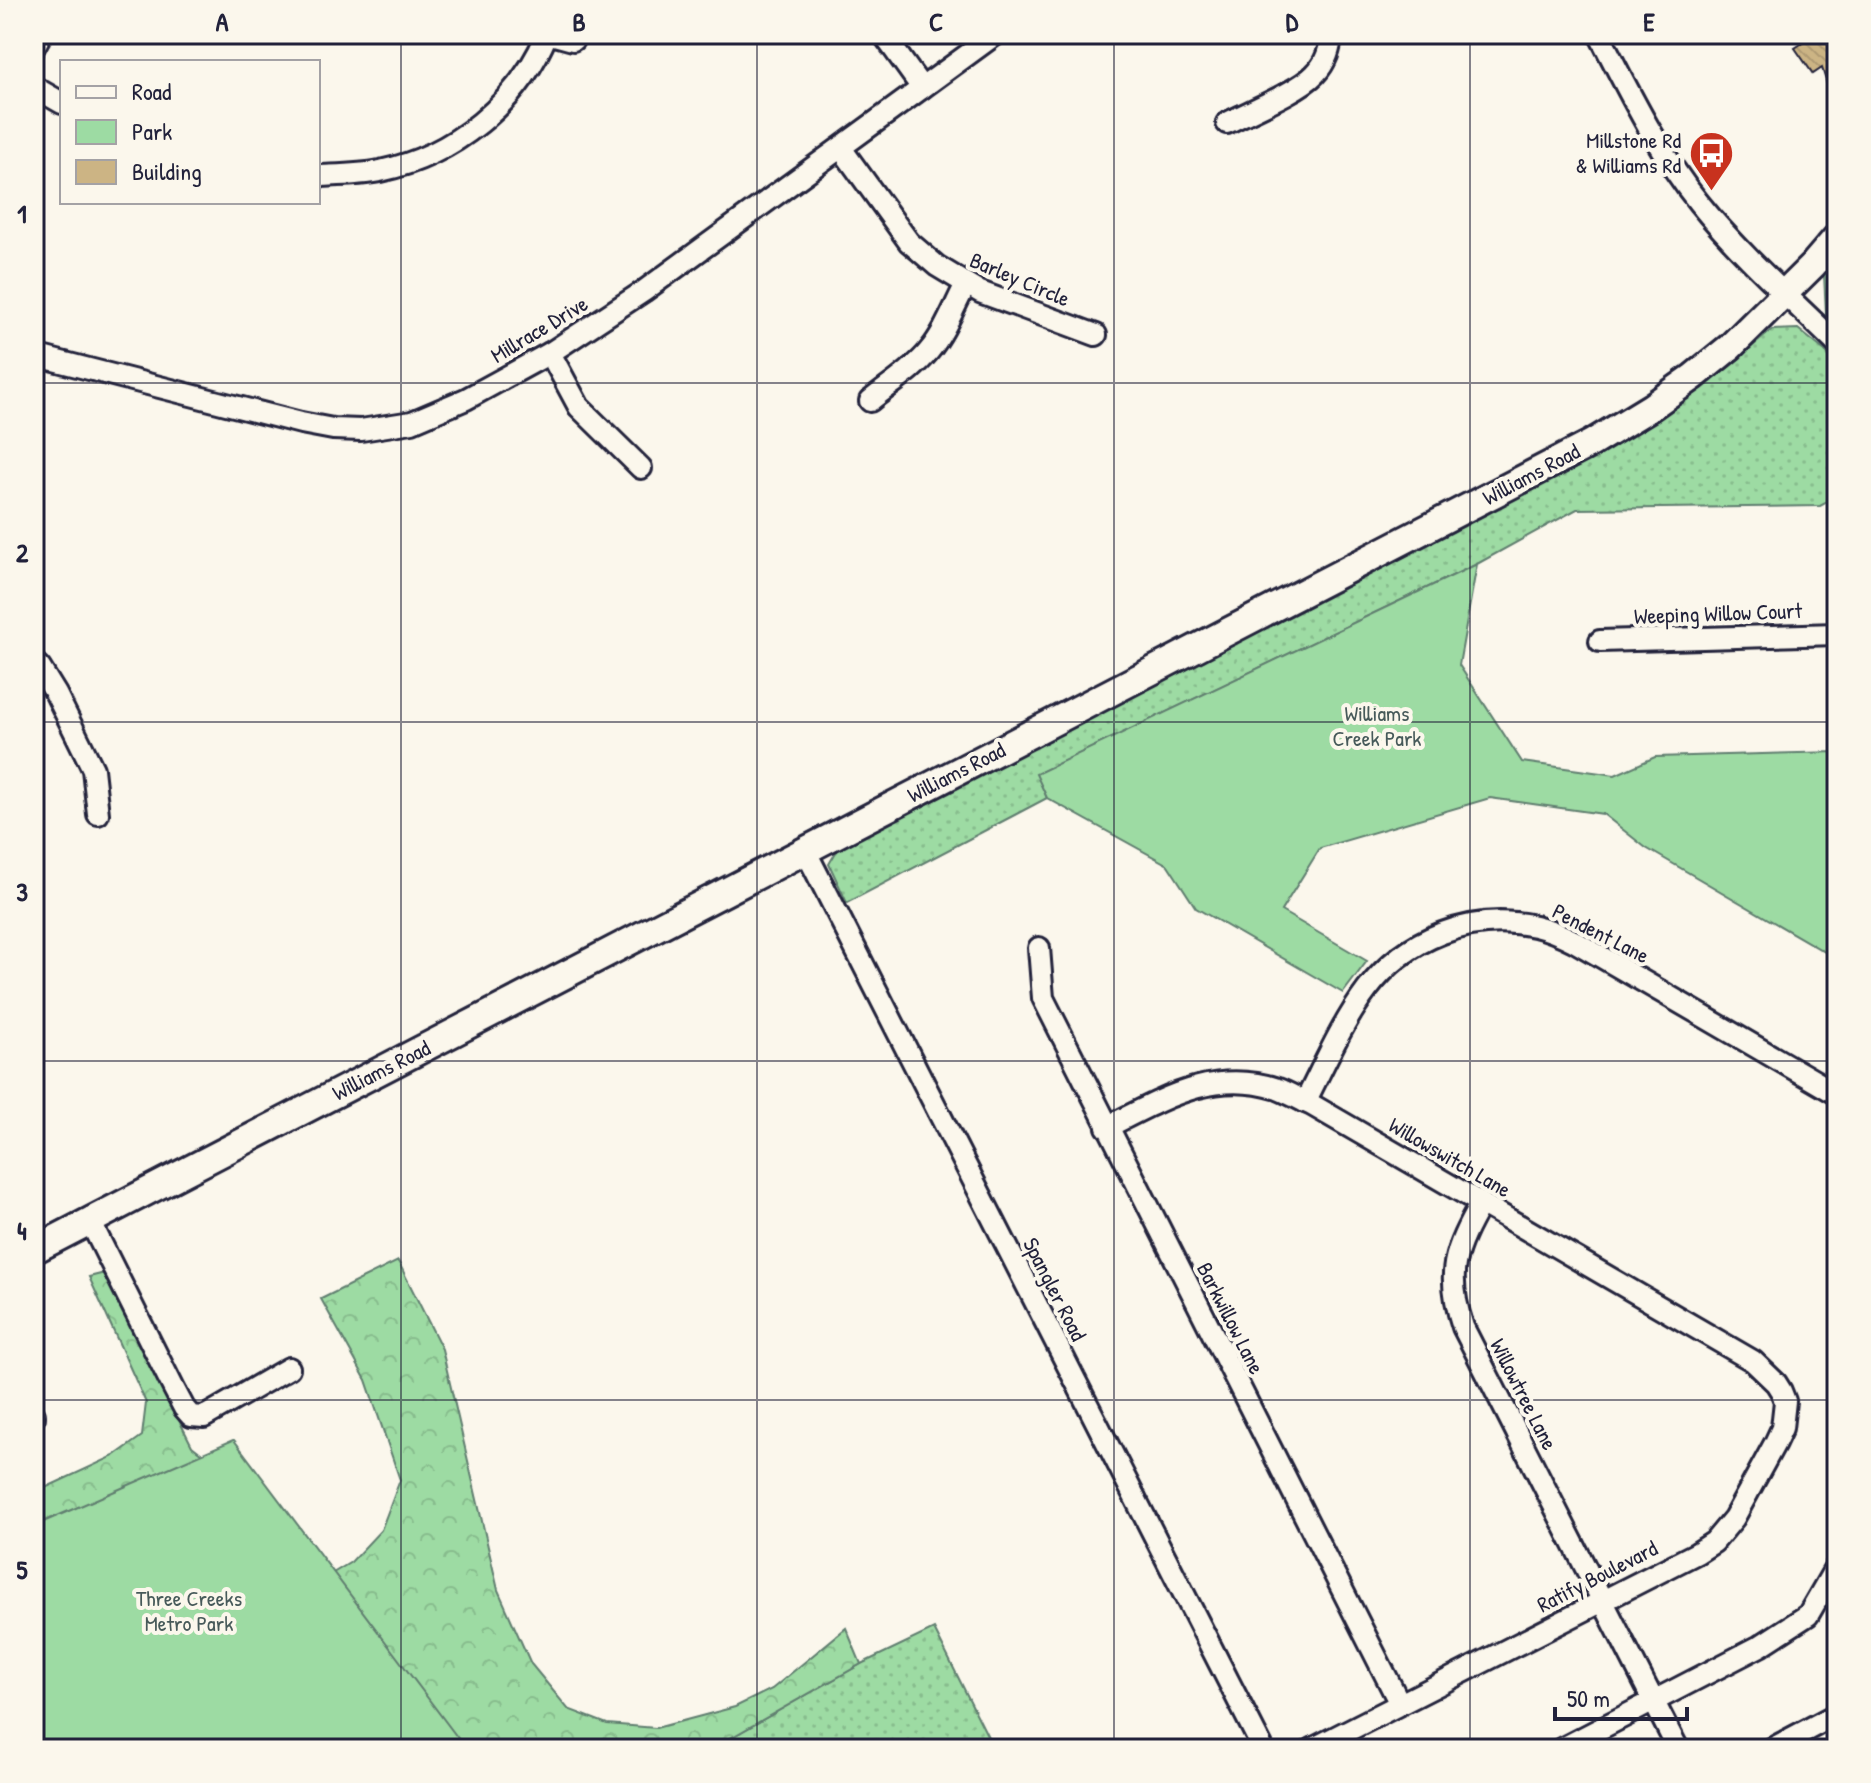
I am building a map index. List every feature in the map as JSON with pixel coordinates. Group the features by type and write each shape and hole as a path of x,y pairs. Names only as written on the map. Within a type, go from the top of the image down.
{"main road":[{"name":"Williams Road","path":"34,1250 1592,443 1651,407 1730,347 1837,237"}],"street":[{"path":"34,47 41,34"},
{"path":"320,176 380,171 426,156 458,139 494,110 512,90 549,34 573,40"},
{"path":"883,34 922,88"},
{"name":"Millrace Drive","path":"34,355 333,429 361,430 412,422 436,413 550,353 644,291 996,34"},
{"path":"1227,123 1303,84 1316,73 1327,56 1330,34"},
{"path":"1599,34 1646,125 1682,181 1728,237 1837,344"},
{"path":"34,87 60,102"},
{"name":"Barley Circle","path":"841,148 909,242 937,266 992,297 1096,335"},
{"path":"870,401 929,351 945,328 966,284"},
{"path":"550,353 579,407 641,468"},
{"name":"Weeping Willow Court","path":"1600,641 1837,634"},
{"path":"34,662 56,694 93,769 98,814"},
{"name":"Spangler Road","path":"805,850 1263,1749"},
{"name":"Pendent Lane","path":"1305,1102 1355,1006 1397,958 1413,946 1445,932 1495,922 1539,927 1574,941 1837,1094"},
{"name":"Barkwillow Lane","path":"1039,948 1043,998 1400,1704"},
{"name":"Willowswitch Lane","path":"1107,1127 1162,1099 1205,1084 1227,1082 1279,1090 1305,1102 1753,1361"},
{"name":"Willowtree Lane","path":"1481,1203 1455,1255 1452,1279 1455,1304 1463,1327 1678,1749"},
{"path":"90,1221 174,1389 191,1416 204,1417 289,1368"},
{"name":"Ratify Boulevard","path":"1312,1749 1714,1542 1734,1518 1782,1428 1785,1401 1781,1391 1753,1361"},
{"path":"1561,1749 1760,1646 1808,1615 1837,1565"},
{"path":"1771,1749 1837,1714"}],"green space":[{"path":"1837,258 1837,326 1826,314 1824,274"},
{"path":"1798,329 1837,364 1837,497 1820,506 1577,509 1477,564 1037,774 1047,798 847,903 829,864 842,842 1593,453 1666,412 1772,330"},
{"name":"Williams Creek Park","path":"1477,564 1459,665 1522,762 1615,775 1655,757 1837,752 1837,959 1646,848 1603,814 1490,798 1320,848 1281,911 1367,961 1343,993 1196,908 1168,865 1047,798 1036,774"},
{"path":"398,1261 442,1349 498,1590 531,1664 568,1709 607,1724 656,1728 735,1707 772,1689 846,1628 861,1664 711,1749 34,1749 34,1493 114,1456 142,1436 146,1403 89,1277 105,1273 192,1446 229,1475 318,1582 351,1562 381,1530 400,1480 366,1380 321,1299"},
{"name":"Three Creeks Metro Park","path":"234,1440 466,1749 34,1749 34,1526"},
{"path":"934,1629 994,1749 711,1749 861,1664"}],"building":[{"path":"1816,34 1832,34 1837,42 1837,107 1834,107 1822,68 1813,74 1795,48"}],"place":[{"name":"Millstone Rd & Williams Rd","path":"1712,192"}]}
